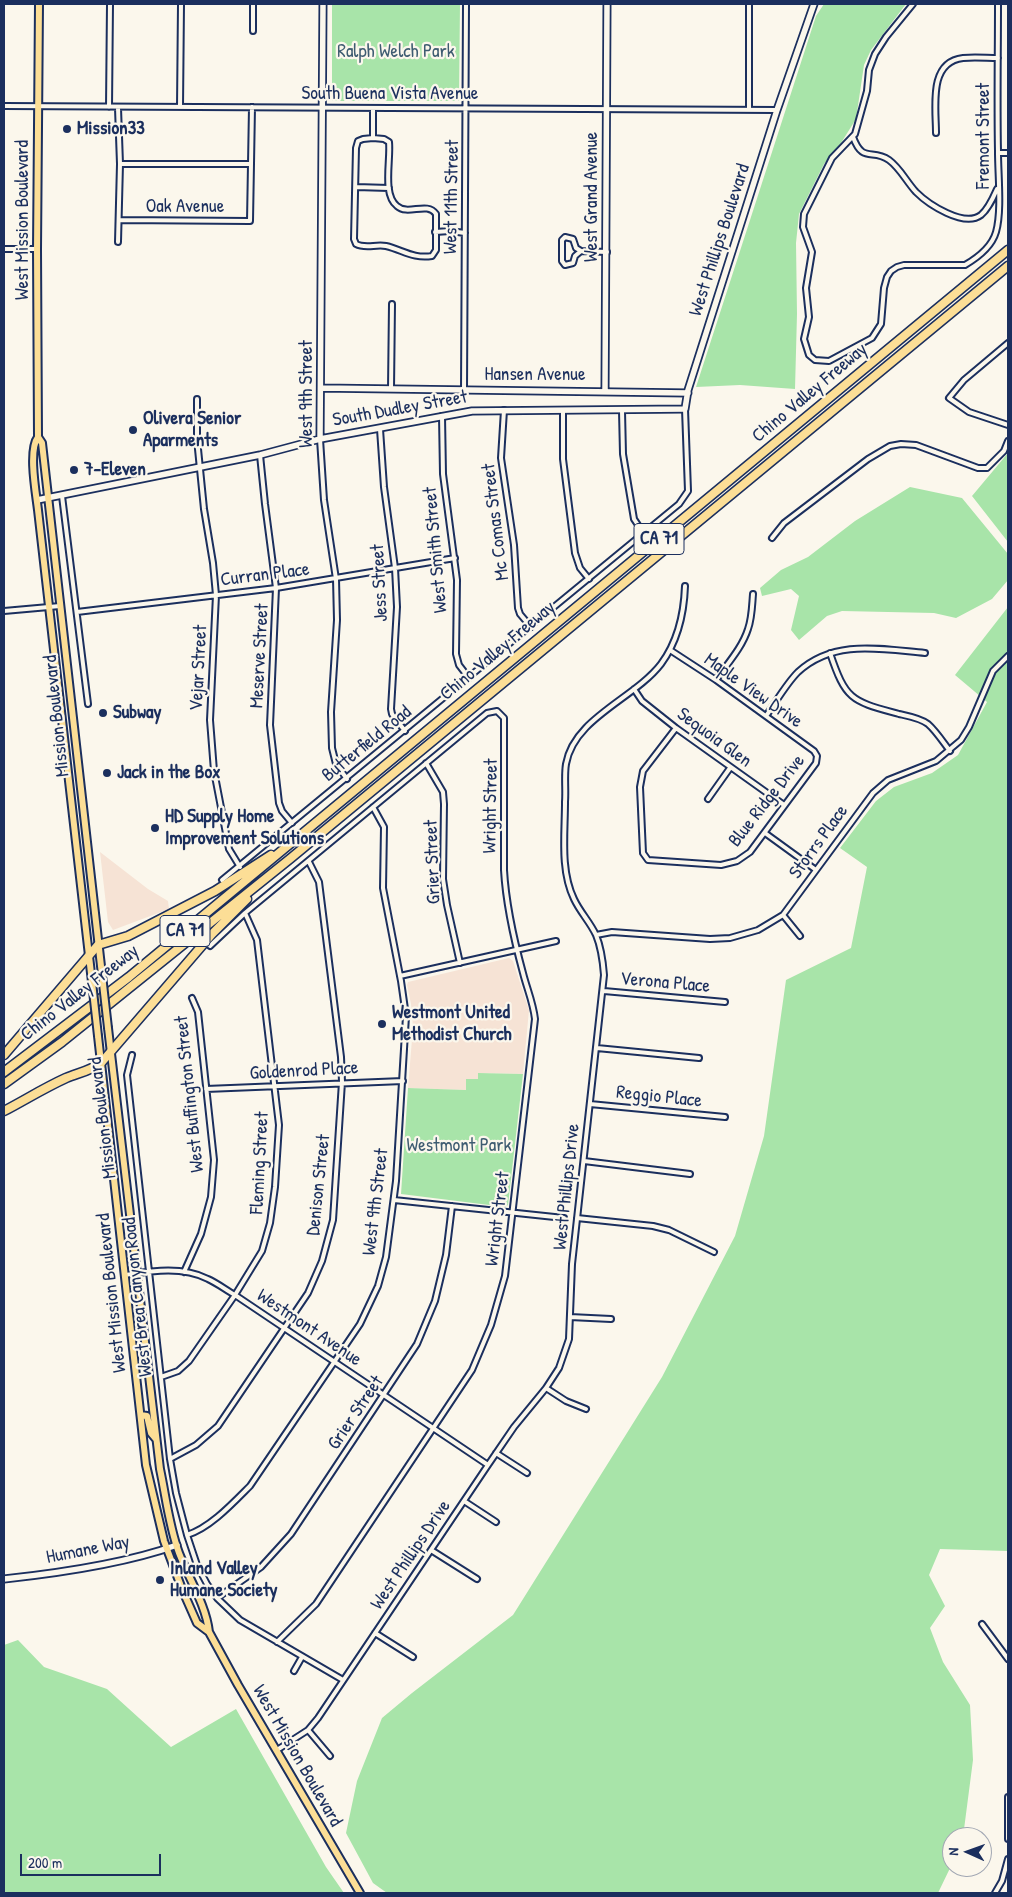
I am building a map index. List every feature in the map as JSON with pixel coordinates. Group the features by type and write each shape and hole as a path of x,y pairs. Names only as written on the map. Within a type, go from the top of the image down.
{"highway":[{"name":"Chino Valley Freeway","path":"4,1072 129,978 1008,250"},
{"name":"Chino Valley Freeway","path":"4,1084 62,1042 291,858 1008,266"},
{"path":"4,1055 98,945 128,936 216,891 310,828"},
{"path":"4,1111 42,1090 76,1074 91,1070 101,1063 111,1054 212,934 291,858"}],"main road":[{"name":"West Mission Boulevard","path":"39,4 38,437 42,443 48,498"},
{"name":"West Mission Boulevard","path":"38,437 34,442 33,456 48,606 141,1415 148,1473 167,1549"},
{"name":"Mission Boulevard","path":"48,498 98,945 160,1469 177,1545 208,1618 209,1632"},
{"path":"141,1415 147,1416 151,1433 156,1440"},
{"path":"167,1549 197,1623 209,1632"},
{"name":"West Mission Boulevard","path":"209,1632 360,1893"}],"street":[{"path":"109,107 110,4"},
{"path":"180,107 181,4"},
{"path":"253,4 253,31"},
{"name":"West 9th Street","path":"323,4 322,388 320,439 324,500 336,579 337,620 332,677 331,730 333,757 347,779"},
{"name":"West 11th Street","path":"464,390 467,108 466,4"},
{"name":"West Grand Avenue","path":"605,390 607,4"},
{"path":"749,4 749,110"},
{"name":"West Phillips Boulevard","path":"688,491 686,410 688,392 777,110 814,4"},
{"path":"913,4 886,37 875,54 869,70 863,110 853,137 857,147 864,154 879,155 888,159 905,176 914,190 926,201 954,215 965,218 980,215 990,203 998,185"},
{"name":"Fremont Street","path":"853,137 832,158 804,214 803,227 812,252 806,288 809,317 804,339 809,355 815,360 829,361 872,338 881,324 884,288 891,271 897,267 965,265 988,246 995,234 998,224 998,4"},
{"path":"936,132 936,84 944,67 951,61 962,58 998,58"},
{"name":"South Buena Vista Avenue","path":"4,106 777,110"},
{"path":"120,164 250,164 252,107"},
{"path":"118,108 120,164 118,242"},
{"path":"373,138 374,109"},
{"path":"373,138 384,139 389,142 390,197 400,209 428,208 433,209 436,214 436,250 432,256 408,255 386,246 361,247 356,244 354,239 356,148 358,141 373,138"},
{"path":"998,153 1008,153"},
{"name":"Oak Avenue","path":"119,220 250,221 250,164"},
{"path":"356,187 389,188"},
{"path":"435,232 465,233"},
{"path":"581,252 576,248 573,239 565,237 562,240 562,262 565,265 573,263 576,256 581,252 607,252"},
{"path":"4,249 37,249"},
{"path":"391,389 392,304"},
{"path":"1008,343 964,380 949,398 970,412 1008,426"},
{"name":"Hansen Avenue","path":"322,388 688,392"},
{"name":"Vejar Street","path":"197,399 197,439 204,509 216,595 210,720 214,770 220,812 229,849 240,867"},
{"name":"Mc Comas Street","path":"504,410 502,458 514,545 518,608 520,614 531,627"},
{"name":"South Dudley Street","path":"37,500 260,456 320,439 472,411 686,410"},
{"path":"563,411 563,459 575,553 580,568 589,579"},
{"path":"622,411 623,454 634,519 644,534"},
{"name":"West Smith Street","path":"442,416 443,474 455,558 456,654 459,666 469,678"},
{"name":"Jess Street","path":"380,429 384,487 395,568 397,607 390,709 405,731"},
{"path":"772,538 784,523 868,459 890,446 901,444 916,445 978,468 987,468 1004,451 1008,441"},
{"name":"Meserve Street","path":"260,456 276,588 270,725 280,803 282,811 292,823"},
{"name":"Butterfield Road","path":"222,880 644,534 679,504 688,491"},
{"path":"62,496 88,704"},
{"name":"Curran Place","path":"77,612 276,588 455,558"},
{"name":"West Phillips Drive","path":"277,1750 308,1730 318,1718 496,1453 546,1388 559,1368 565,1354 569,1339 572,1264 604,992 602,957 596,935 574,899 567,880 565,862 566,765 571,747 581,732 634,689 660,665 670,650 682,619 685,586"},
{"path":"716,680 748,630 752,615 753,594"},
{"path":"4,611 60,606"},
{"path":"766,716 797,673 815,660 830,653 847,648 878,648 924,653"},
{"name":"Maple View Drive","path":"670,650 766,716 814,751 817,756"},
{"path":"830,653 839,681 847,692 858,701 915,718 928,724 950,751"},
{"name":"Storrs Place","path":"596,935 612,932 710,939 730,938 758,930 783,915 873,793 888,780 936,761 961,740 993,671 1008,656"},
{"name":"Sequoia Glen","path":"634,689 642,701 676,728 784,805"},
{"name":"Wright Street","path":"276,1642 316,1604 472,1370 491,1325 505,1276 535,1019 534,1004 517,951 505,892 504,718 500,713 493,711 487,713 426,763"},
{"name":"Blue Ridge Drive","path":"676,728 644,771 640,787 643,853 648,860 721,865 738,861 750,852 765,833 816,764 817,756"},
{"path":"210,946 245,914 426,763"},
{"name":"Grier Street","path":"426,763 442,792 444,804 443,879 460,963"},
{"path":"708,799 730,768"},
{"name":"West 9th Street","path":"187,1535 229,1507 250,1486 360,1324 378,1286 386,1257 394,1200 406,1016 383,888 384,827 373,808"},
{"path":"765,833 816,870"},
{"name":"Denison Street","path":"170,1459 196,1445 218,1426 308,1293 322,1261 333,1220 342,1082 319,882 308,862"},
{"name":"Fleming Street","path":"161,1377 178,1371 189,1361 262,1252 270,1223 275,1187 279,1125 257,940 245,914"},
{"path":"783,915 800,936"},
{"path":"400,976 556,941"},
{"name":"Verona Place","path":"604,992 725,1002"},
{"name":"West Buffington Street","path":"184,1272 201,1234 211,1197 214,1160 198,1012 192,998"},
{"path":"597,1048 699,1058"},
{"name":"West Brea Canyon Road","path":"132,1055 128,1075 170,1459 187,1535 197,1566 207,1584 218,1598 240,1620 343,1680"},
{"name":"Goldenrod Place","path":"206,1089 403,1081"},
{"name":"Reggio Place","path":"590,1104 725,1117"},
{"path":"584,1161 690,1174"},
{"path":"394,1200 564,1218"},
{"name":"Grier Street","path":"218,1598 261,1567 291,1534 385,1395 417,1344 435,1301 446,1255 452,1206"},
{"path":"577,1218 653,1226 669,1230 714,1252"},
{"name":"Westmont Avenue","path":"125,1275 149,1272 184,1272 207,1278 488,1465"},
{"path":"570,1317 611,1318"},
{"path":"546,1388 566,1401 586,1409"},
{"path":"496,1453 527,1473"},
{"path":"464,1501 496,1522"},
{"name":"Humane Way","path":"4,1579 78,1569 167,1549 177,1545"},
{"path":"431,1550 477,1580"},
{"path":"982,1624 1008,1659"},
{"path":"375,1634 413,1657"},
{"path":"294,1671 302,1657"},
{"path":"308,1730 330,1756"},
{"path":"1008,1797 1008,1839"},
{"path":"995,1893 1002,1881 1008,1859"}],"shaded area":[{"path":"100,852 148,889 168,901 169,909 113,930 108,922"},
{"path":"509,958 513,961 529,1010 523,1074 479,1073 478,1080 466,1090 408,1088 413,1027 408,982"}],"green space":[{"name":"Ralph Welch Park","path":"332,4 460,4 459,101 332,101"},
{"path":"824,4 906,4 871,50 864,65 856,119 841,143 824,164 799,214 796,243 795,389 740,385 696,387 816,16"},
{"path":"1008,453 1008,542 972,496"},
{"path":"910,487 962,498 1008,554 1008,580 992,599 956,618 934,613 842,611 827,616 799,640 791,630 799,596 791,589 762,596 760,588 781,570 808,557 855,521"},
{"path":"1008,607 1008,1551 940,1549 929,1575 945,1606 930,1628 943,1662 970,1705 973,1760 964,1827 942,1827 942,1877 946,1877 938,1893 387,1893 373,1883 346,1833 357,1781 382,1718 513,1615 662,1377 735,1236 764,1136 786,980 851,948 867,867 840,848 876,801 894,787 932,773 958,755 987,702 955,675"},
{"name":"Westmont Park","path":"478,1073 523,1074 508,1205 505,1207 401,1194 408,1088 466,1090 466,1079 478,1079"},
{"path":"18,1640 44,1667 107,1689 171,1747 236,1709 326,1867 344,1893 4,1893 4,1645"}],"place":[{"name":"Mission33","path":"67,129"},
{"name":"Olivera Senior Aparments","path":"133,430"},
{"name":"7-Eleven","path":"74,470"},
{"name":"Subway","path":"103,713"},
{"name":"Jack in the Box","path":"107,773"},
{"name":"HD Supply Home Improvement Solutions","path":"155,828"},
{"name":"Westmont United Methodist Church","path":"382,1024"},
{"name":"Inland Valley Humane Society","path":"160,1580"}]}
